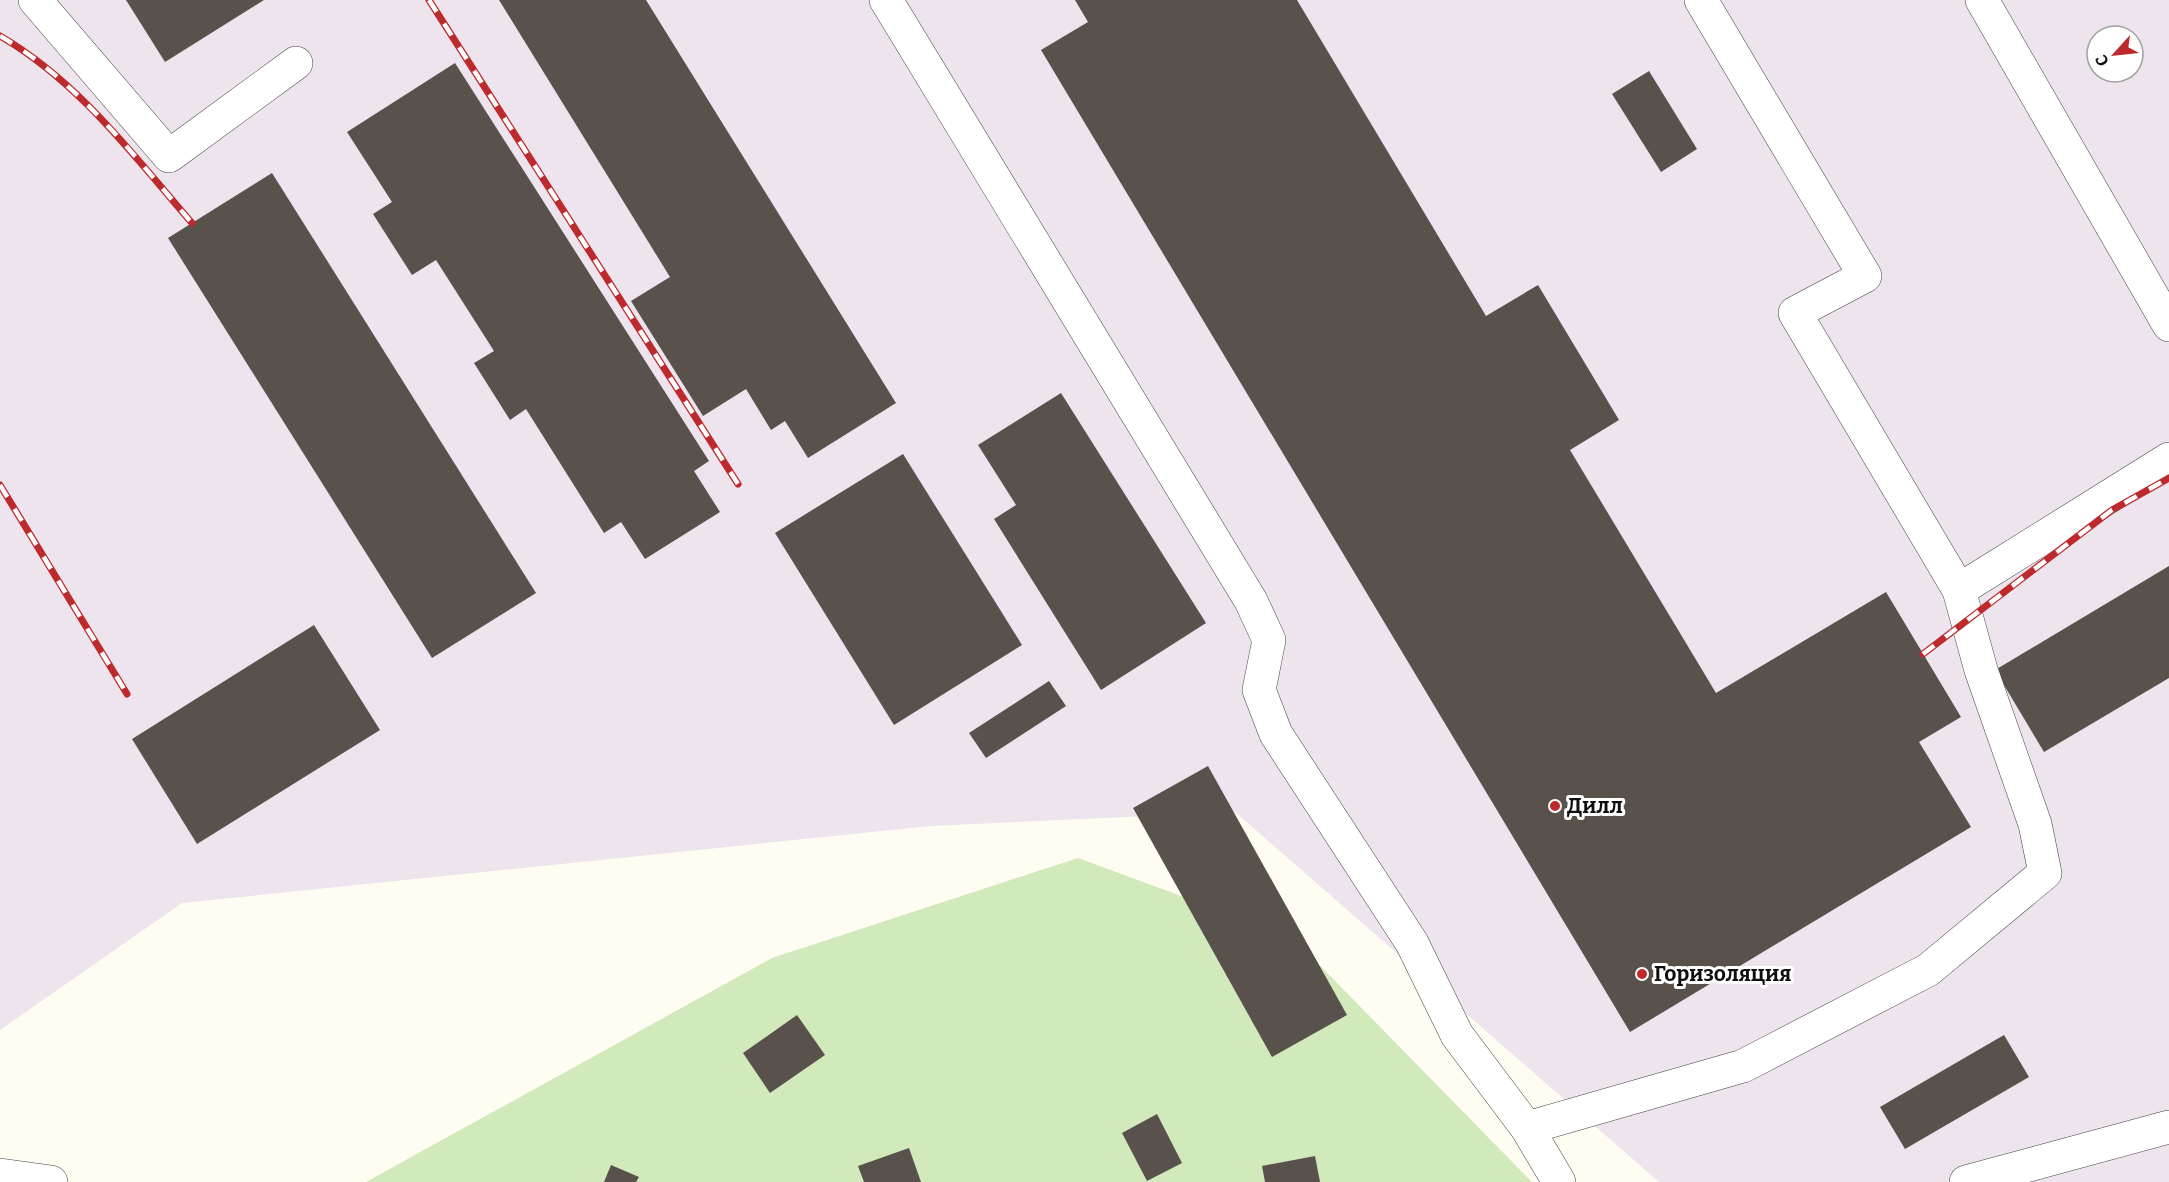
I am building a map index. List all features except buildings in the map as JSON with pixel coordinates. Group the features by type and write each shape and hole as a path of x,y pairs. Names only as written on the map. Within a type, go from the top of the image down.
{"street":[{"path":"35,0 169,156 296,63"},
{"path":"886,0 1251,601 1269,640 1259,690 1276,734 1412,943 1457,1035 1527,1128 1559,1182"},
{"path":"1527,1128 1743,1066 1928,970 2045,873 2035,824 1981,670 1959,590 1795,313 1865,276 1701,0"},
{"path":"1982,0 2169,326"},
{"path":"1959,590 2169,459"},
{"path":"1966,1182 2169,1126"},
{"path":"0,1175 51,1182"}],"shaded area":[{"path":"0,0 2169,0 2169,1182 1659,1182 1235,812 931,826 182,903 0,1030"}],"green space":[{"path":"1078,858 1292,937 1532,1182 366,1182 772,958"}],"railway":[{"path":"429,0 738,484"},
{"path":"0,36 28,54 80,97 104,121 192,223"},
{"path":"1923,654 2112,510 2169,478"},
{"path":"0,485 127,694"}],"place":[{"name":"Дилл","path":"1555,806"},
{"name":"Горизоляция","path":"1642,974"}]}
